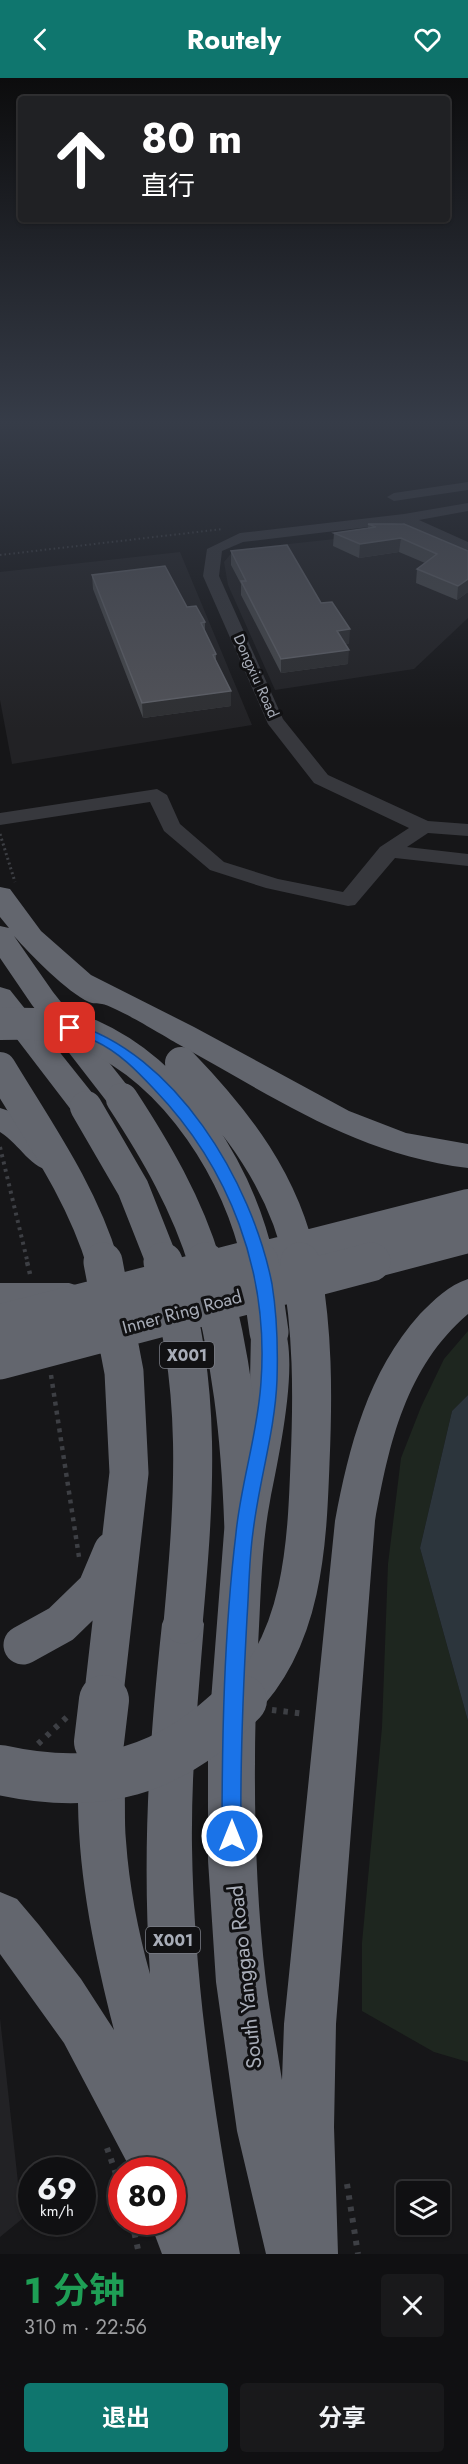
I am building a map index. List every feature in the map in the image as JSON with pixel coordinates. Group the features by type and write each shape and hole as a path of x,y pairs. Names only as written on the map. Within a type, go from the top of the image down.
{"highway":[{"path":"0,1770 38,1778 80,1780 129,1773 179,1751 225,1718 258,1682 279,1645 291,1610 301,1567 307,1524 314,1377 310,1312 291,1227 268,1172 240,1128 212,1094 181,1063 40,947 20,925 9,892"},
{"name":"South Yanggao Road","path":"0,935 37,993 122,1099 162,1159 180,1194 216,1293 238,1413 244,1470 244,1532 231,1740 232,1860 241,1982 264,2131 294,2254"},
{"path":"80,981 173,1028 354,1128 422,1149 468,1156"},
{"name":"X001","path":"0,997 86,1107 122,1162 146,1214 174,1297 186,1351 194,1457 183,1624 171,1755 169,1877 176,2001 190,2128 212,2254"},
{"path":"0,1024 41,1023 70,1028 101,1039 133,1059 186,1114 216,1157 230,1183 255,1245 264,1285 269,1332 269,1381 262,1439 244,1532"},
{"path":"0,1068 70,1185 94,1234 108,1280 124,1372 129,1473 87,1727 117,1944 199,2254"},
{"path":"0,1119 14,1124 36,1143 70,1185"},
{"name":"Inner Ring Road","path":"0,1324 468,1205"},
{"name":"Inner Ring Road","path":"0,1360 468,1237"},
{"path":"310,2254 307,2127 310,2025 357,1510 364,1465 377,1417 394,1378 425,1334 468,1293"},
{"path":"0,1297 80,1297"},
{"path":"0,1375 54,1363"},
{"path":"11,1648 61,1624 97,1589 115,1546 129,1473"},
{"path":"0,1916 47,1974 81,2023 120,2089 153,2157"},
{"path":"183,2235 190,2254"}],"street":[{"name":"Dongxiu Road","path":"347,526 240,538 215,549 211,576 274,720 321,779 424,827 468,830"},
{"path":"417,526 444,539 468,547"},
{"path":"0,819 157,795 171,827 217,866 273,884 348,900 368,871 387,851 424,827"},
{"path":"387,851 468,860"}],"path":[{"path":"0,834 9,892"},
{"path":"0,1146 30,1276"},
{"path":"54,1363 79,1559"},
{"path":"270,1710 316,1715"},
{"path":"33,1749 87,1727"},
{"path":"135,2235 139,2254"}],"shaded area":[{"path":"399,532 468,564 468,618 414,669 275,690 228,585 224,562 234,550"},
{"path":"180,552 252,725 12,764 0,700 0,572"},
{"path":"468,1331 468,1395 452,1411 420,1548 468,1721 468,2062 434,2052 362,2011 362,1943 382,1727 388,1564 401,1458 421,1407 444,1359"},
{"path":"468,1395 468,1721 420,1548 452,1411"},
{"path":"0,2018 18,2182 18,2222 0,2237"}],"building":[{"path":"372,526 408,526 468,551 468,579 458,586 417,569 437,554 401,538 360,544 334,533 376,527"},
{"path":"287,545 321,603 332,602 350,629 337,631 349,650 281,659 241,581 246,581 231,551"},
{"path":"165,566 187,607 196,606 205,622 201,623 216,654 213,655 231,691 142,703 92,575"}],"route":[{"path":"70,1028 101,1039 133,1059 186,1114 209,1146 230,1183 255,1245 264,1285 269,1332 269,1381 262,1439 244,1532 231,1740 232,1836"}]}
